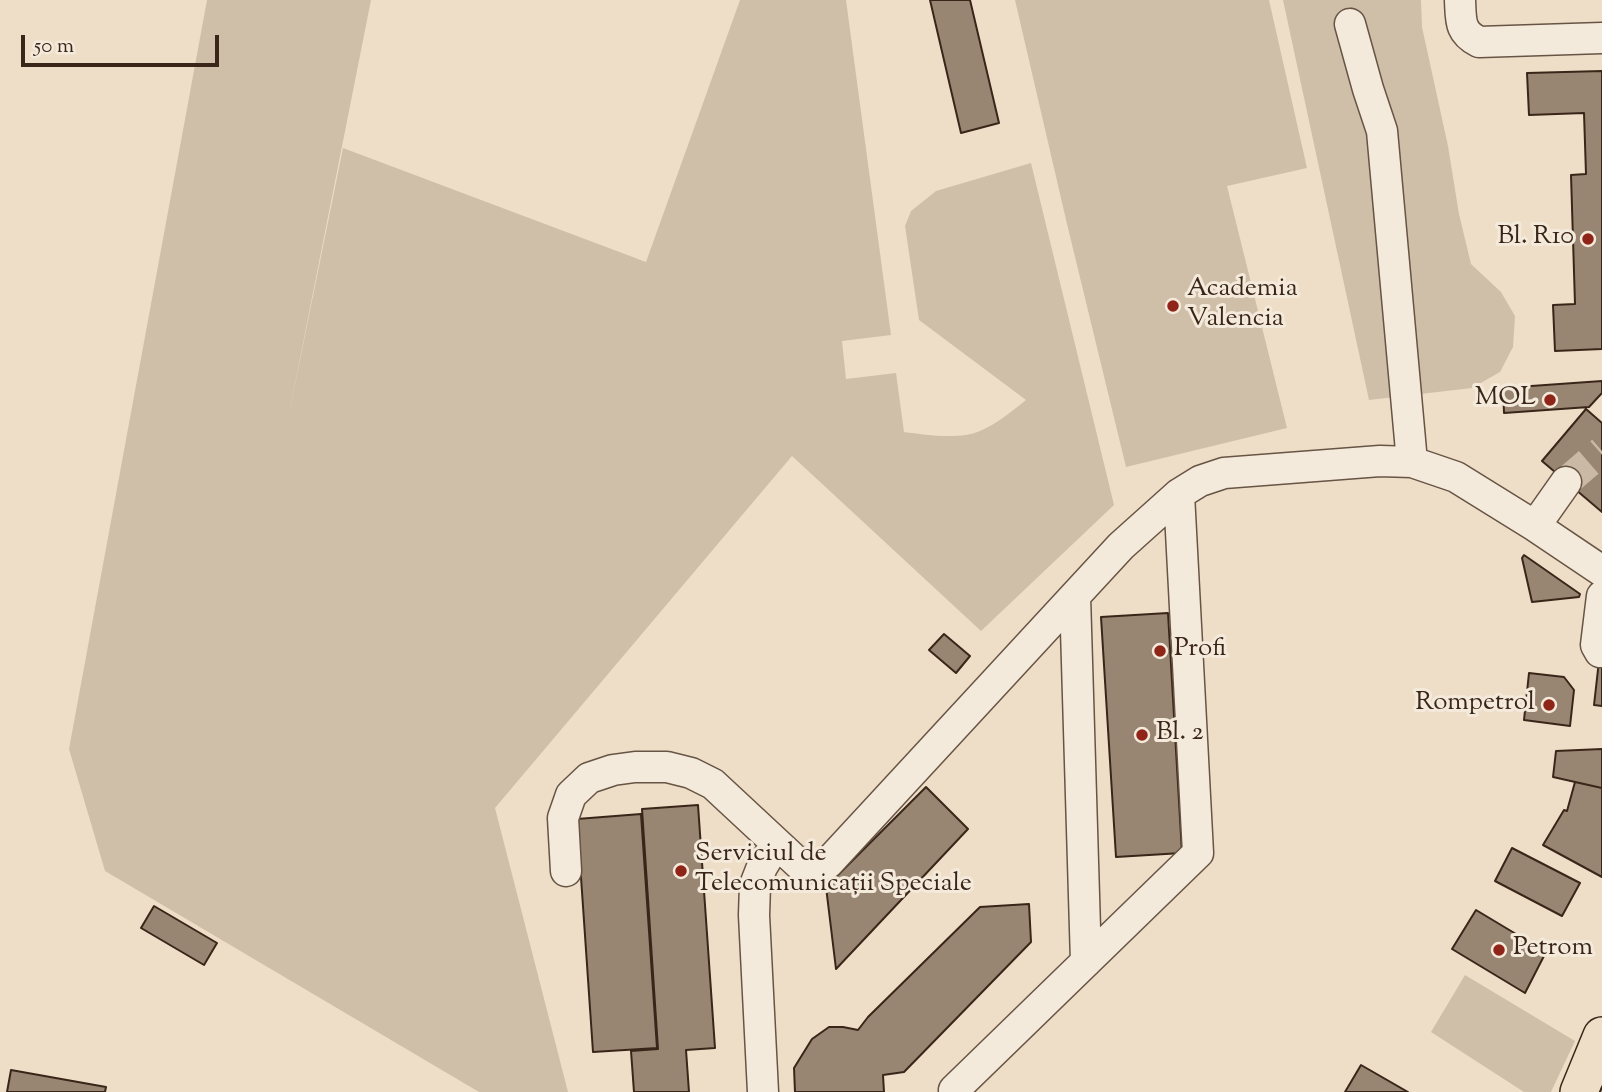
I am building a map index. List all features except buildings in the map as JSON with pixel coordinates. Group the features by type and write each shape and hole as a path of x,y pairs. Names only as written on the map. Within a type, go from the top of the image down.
{"main road":[{"path":"1579,1092 1602,1036"}],"lane":[{"path":"1460,0 1462,25 1472,38 1479,42 1602,38"},
{"path":"1350,24 1382,131 1412,463"},
{"path":"566,871 563,818 571,795 589,778 613,770 635,767 667,767 691,773 713,784 799,864 813,868 828,863 1121,546 1179,494 1200,481 1224,473 1380,461 1412,463 1455,477 1602,571"},
{"path":"1535,526 1566,482"},
{"path":"955,1092 954,1090 1198,853 1179,494"},
{"path":"1075,596 1087,962"},
{"path":"1600,652 1596,645 1602,596"},
{"path":"763,1092 754,915 755,885 776,844"}],"shaded area":[{"path":"207,0 371,0 288,419 343,148 646,262 740,0 846,0 891,335 842,341 846,379 896,373 904,432 943,436 972,434 992,425 1026,400 919,320 905,226 911,211 936,191 1031,163 1114,505 981,631 792,456 495,808 568,1092 479,1092 105,871 69,749"},
{"name":"Academia Valencia","path":"1015,0 1269,0 1307,168 1227,186 1287,428 1126,467"},
{"path":"1283,0 1421,0 1422,27 1471,264 1501,292 1515,316 1513,347 1500,372 1472,388 1369,400"},
{"path":"1465,975 1575,1041 1551,1092 1524,1092 1431,1032"}],"tunnel":[{"path":"1566,482 1602,451"}],"tram line":[{"path":"1600,1092 1602,1087"}],"place":[{"name":"Bl. R10","path":"1588,239"},
{"name":"Academia Valencia","path":"1173,306"},
{"name":"MOL","path":"1550,400"},
{"name":"Profi","path":"1160,651"},
{"name":"Rompetrol","path":"1549,705"},
{"name":"Bl. 2","path":"1142,735"},
{"name":"Serviciul de Telecomunicații Speciale","path":"681,871"},
{"name":"Petrom","path":"1499,950"}]}
